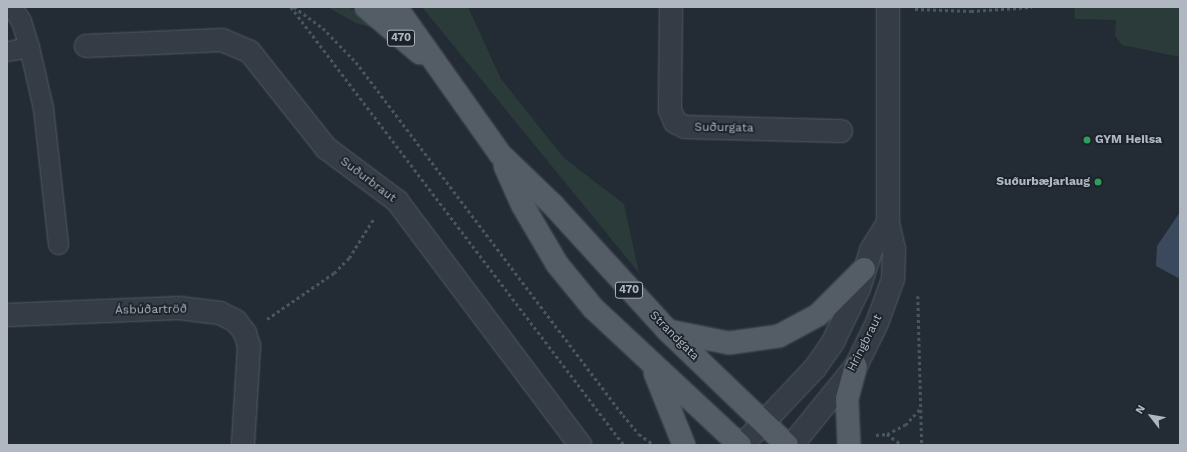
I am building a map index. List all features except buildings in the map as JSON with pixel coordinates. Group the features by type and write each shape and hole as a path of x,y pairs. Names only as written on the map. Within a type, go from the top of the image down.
{"main road":[{"name":"Strandgata","path":"366,7 438,67"},
{"name":"Strandgata","path":"396,7 500,154 553,205 667,330 787,445"},
{"name":"Strandgata","path":"500,154 523,206 557,264 593,308 741,445"},
{"path":"667,330 729,343 779,336 818,315 864,269"},
{"path":"649,361 667,397 684,445"},
{"path":"856,366 847,399 858,440"}],"street":[{"name":"Suðurgata","path":"671,7 670,110 675,122 685,127 841,131"},
{"name":"Hringbraut","path":"792,445 856,366 877,323 893,278 894,248 888,223 888,7"},
{"name":"Suðurbraut","path":"86,46 222,40 250,52 326,148 402,206 580,445"},
{"name":"Hringbraut","path":"763,423 815,368 833,342 859,288 864,269 888,223"},
{"name":"Ásbúðartröð","path":"7,315 179,308 220,312 236,320 245,333 249,346 243,445"},
{"path":"741,445 763,423"}],"lane":[{"path":"12,7 21,20 29,47 43,108 58,244"},
{"path":"7,51 29,47"}],"path":[{"path":"291,7 624,445"},
{"path":"294,7 323,28 356,62 623,415 639,434 654,445"},
{"path":"440,7 467,7"},
{"path":"914,9 979,10 1032,7"},
{"path":"295,301 334,273 349,258 380,208 376,185"},
{"path":"918,292 922,445"},
{"path":"858,440 887,434 905,425 921,408"},
{"path":"887,434 902,445"}],"shaded area":[{"path":"327,7 349,7 382,31 356,23"},
{"path":"422,7 468,7 501,79 564,158 624,204 639,273"},
{"path":"1074,7 1180,7 1180,57 1122,45 1115,36 1116,20 1075,19"}],"water":[{"path":"1180,212 1180,279 1156,266 1157,246"}],"place":[{"name":"GYM Heilsa","path":"1087,140"},
{"name":"Suðurbæjarlaug","path":"1098,182"}]}
